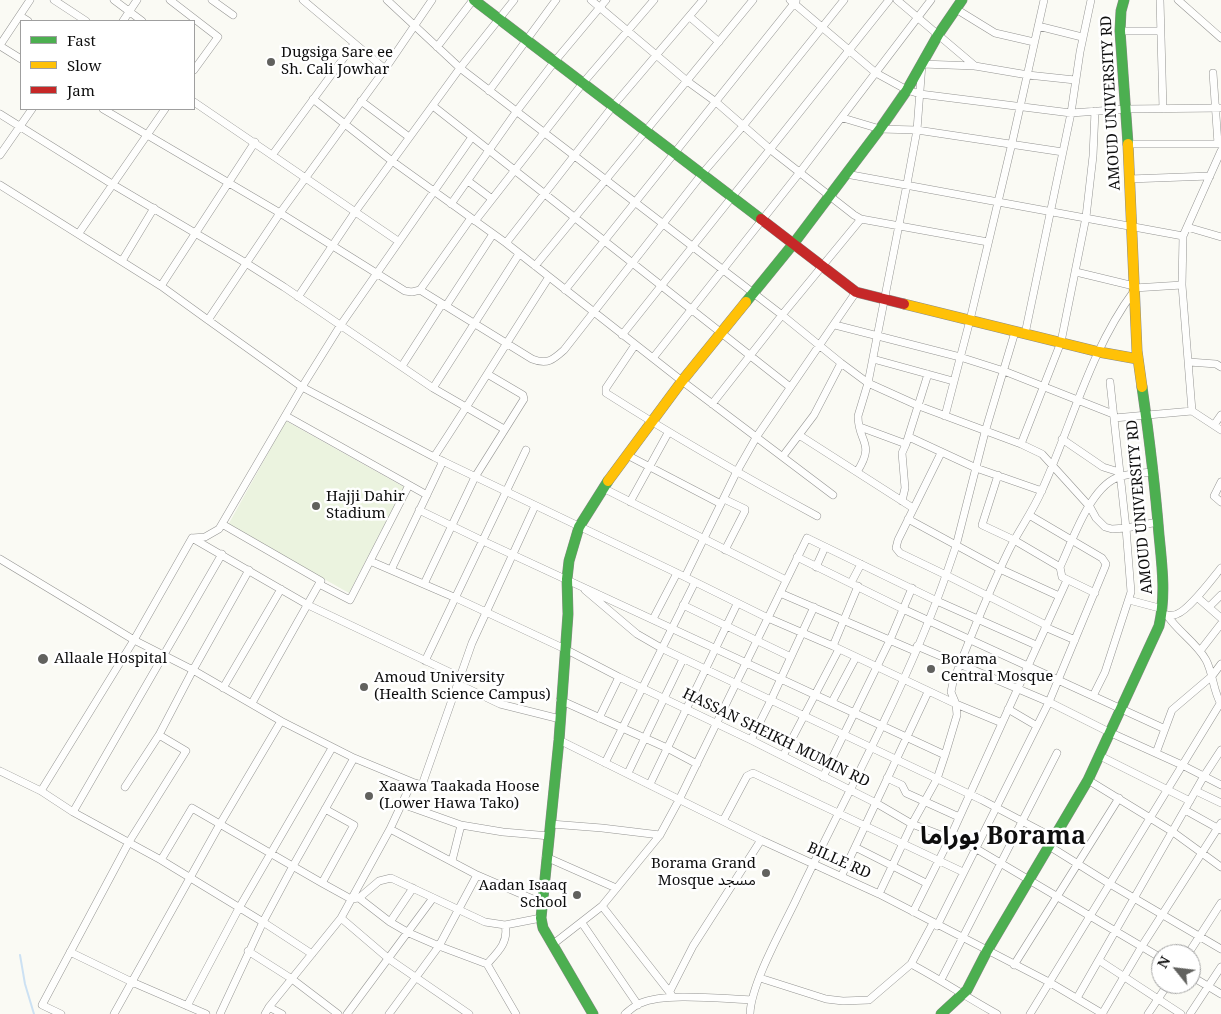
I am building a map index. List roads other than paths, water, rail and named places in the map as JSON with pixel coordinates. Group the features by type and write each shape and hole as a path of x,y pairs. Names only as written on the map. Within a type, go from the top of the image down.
{"street":[{"path":"20,58 1,48 30,0"},
{"path":"54,0 84,20"},
{"path":"114,0 141,20"},
{"path":"125,20 137,0"},
{"path":"170,0 218,37 195,66"},
{"path":"212,0 233,15"},
{"path":"387,0 460,68 868,383 919,406 1021,444 1042,454 1105,527 1126,528 1158,522"},
{"path":"208,320 280,213 432,0"},
{"path":"436,47 474,0 856,292 1099,352 1138,359"},
{"path":"298,297 355,212 409,137 514,0"},
{"path":"489,91 556,0"},
{"path":"591,0 656,56 716,102 770,150 854,215 861,219 988,242"},
{"path":"451,204 554,61 606,0"},
{"path":"105,110 280,213 405,291 412,292 420,290 473,219 492,199 583,83 654,0"},
{"path":"506,243 613,106 703,0"},
{"path":"535,266 753,0"},
{"path":"420,290 507,342 532,360 540,363 554,358 564,350 662,223 844,0"},
{"path":"622,335 889,0"},
{"path":"896,0 975,66"},
{"path":"652,358 843,118 930,0"},
{"path":"593,1014 552,945 543,928 541,918 559,740 560,700 568,614 567,579 569,561 579,526 603,488 682,381 794,244 880,129 907,90 938,35 962,0"},
{"path":"945,416 1021,107 1044,0"},
{"path":"750,1014 752,1000 760,978 813,864 871,748 929,621 956,546 985,432 1004,371 1020,333 1063,152 1071,113 1082,36 1091,0"},
{"path":"1160,0 1163,109"},
{"path":"1178,0 1221,38"},
{"path":"305,1 354,44 385,68"},
{"path":"565,290 716,102 794,1 876,73 907,90 920,94 1071,113 1126,109 1218,108"},
{"name":"AMOUD UNIVERSITY RD","path":"941,1014 963,995 1088,780 1164,613 1154,472 1138,359 1128,144 1120,31 1123,1"},
{"path":"956,9 995,33 1034,42"},
{"path":"20,16 26,20"},
{"path":"690,17 719,42"},
{"path":"1038,26 1082,36"},
{"path":"1120,31 1160,31"},
{"path":"273,154 354,44"},
{"path":"922,64 975,66 1028,75 1075,80"},
{"path":"857,472 866,456 865,442 858,416 868,383 917,130 922,64"},
{"path":"1192,411 1182,285 1183,236 1210,176 1220,146 1218,108 1213,73"},
{"path":"313,99 392,161 506,243 593,313 833,495"},
{"path":"361,101 409,137"},
{"path":"195,103 398,241"},
{"path":"433,106 790,387"},
{"path":"0,156 31,110"},
{"path":"79,233 164,110"},
{"path":"1021,444 1061,342 1086,217 1093,156 1095,111"},
{"path":"0,114 112,184 246,263 433,388 504,429"},
{"path":"843,118 880,129 917,130 1063,152"},
{"path":"192,538 212,535 219,529 340,326 472,136"},
{"path":"161,286 255,142"},
{"path":"1128,144 1220,146"},
{"path":"846,174 1183,236"},
{"path":"1129,179 1210,176"},
{"path":"468,181 492,199"},
{"path":"0,185 161,286 302,387 434,457 677,573 737,604 856,657 928,692 1002,723"},
{"path":"122,261 154,208"},
{"path":"712,404 861,219"},
{"path":"1187,227 1220,235"},
{"path":"402,366 493,234"},
{"path":"433,388 519,254"},
{"path":"1076,272 1134,289 1182,285"},
{"path":"434,457 549,277"},
{"path":"879,894 912,824 937,779 957,715 956,704 951,692 953,682 969,640 1014,540 1042,491 1099,352 1134,289"},
{"path":"685,577 736,473 757,436 856,292"},
{"path":"835,325 960,357 1004,371 1045,386 1114,416 1147,416 1192,411 1221,430"},
{"path":"635,345 605,391 668,433 736,473 817,516"},
{"path":"872,358 953,381"},
{"path":"1189,362 1219,364"},
{"path":"783,456 814,415 841,364"},
{"path":"424,584 475,477 524,399 524,396 488,374"},
{"path":"902,501 905,488 902,453 928,374"},
{"path":"1093,696 1105,672 1129,600 1131,584 1110,382"},
{"path":"1214,425 1221,415"},
{"path":"286,416 427,495"},
{"path":"860,427 907,441 1042,491"},
{"path":"630,502 668,433"},
{"path":"799,435 913,508"},
{"path":"1062,439 1103,467 1119,474 1154,472"},
{"path":"426,661 526,450"},
{"path":"941,453 898,540 896,548 898,551 1075,640"},
{"path":"627,455 722,502 744,509 725,550"},
{"path":"391,570 443,461"},
{"path":"1095,593 1060,575 1060,567 1096,497 1119,474"},
{"path":"998,476 982,524 1060,567"},
{"path":"1221,482 1214,496 1221,502"},
{"path":"319,584 350,600 408,485"},
{"path":"603,488 786,580"},
{"path":"0,559 134,640 193,670 252,703 281,722 354,758 422,785 472,643 535,506"},
{"path":"420,510 483,542 513,554 945,755"},
{"path":"760,978 826,999 843,1002 862,1002 875,997 912,964 997,807 1049,702 1105,567 1104,561 1090,550 1029,515"},
{"path":"908,520 1000,569 1059,596"},
{"path":"222,524 321,581 252,703"},
{"path":"192,538 308,605 426,661 500,704 560,719"},
{"path":"41,791 134,640 192,538"},
{"path":"552,945 602,906 660,835 697,764 807,538 978,620 1036,645"},
{"path":"816,566 825,547"},
{"path":"73,812 222,554"},
{"path":"797,557 969,640 1165,729"},
{"name":"HASSAN SHEIKH MUMIN RD","path":"370,561 456,598 565,649 783,756 876,803 912,824 975,848 1151,952"},
{"path":"783,756 836,648 861,564"},
{"path":"1129,600 1164,613 1177,614 1197,597 1221,568"},
{"path":"125,787 159,735 249,570"},
{"path":"654,620 677,573"},
{"path":"912,912 950,838 1067,580"},
{"path":"605,763 695,582"},
{"path":"579,585 637,634 663,648 1022,820 1077,864 1221,949"},
{"path":"824,777 890,640 912,588"},
{"path":"223,688 281,589"},
{"path":"780,592 843,621 890,640 960,664 1049,702 1221,785"},
{"path":"1209,607 1221,595"},
{"path":"1197,597 1221,618"},
{"path":"650,784 737,604"},
{"path":"683,605 791,658"},
{"path":"751,740 814,608"},
{"path":"1030,1014 1221,703 1206,661 1200,651 1179,632 1164,613"},
{"path":"1200,651 1221,624"},
{"path":"832,702 856,657"},
{"path":"628,773 684,659"},
{"path":"1156,753 1172,710 1212,676 1221,664"},
{"path":"599,718 619,677"},
{"path":"841,877 928,692"},
{"path":"560,700 667,748 697,764"},
{"path":"1008,709 1037,726"},
{"path":"114,1014 220,824 281,722"},
{"path":"61,1014 42,1005 129,842 186,751 159,735"},
{"name":"BILLE RD","path":"559,740 761,840 879,894 987,952 1050,982 1102,1014"},
{"path":"187,1006 239,908 332,748"},
{"path":"941,980 1057,753"},
{"path":"1077,998 1100,961 1204,776 1220,753"},
{"path":"1100,756 1190,801"},
{"path":"220,1014 248,951 292,866 354,758"},
{"path":"0,771 41,791 73,812 161,860 312,954"},
{"path":"723,821 750,773 963,872"},
{"path":"887,778 902,785 906,794 959,817"},
{"path":"1088,780 1173,832 1221,866"},
{"path":"265,1014 355,898 412,782"},
{"path":"1196,791 1221,802"},
{"path":"1014,964 1119,798"},
{"path":"402,804 461,824 503,832 550,836"},
{"path":"161,860 192,808 322,883 355,898 408,933 487,964 516,1014"},
{"path":"322,883 354,825 325,809"},
{"path":"1102,1014 1142,946 1220,827 1185,810"},
{"path":"452,862 461,824"},
{"path":"551,824 660,835"},
{"path":"390,829 477,875 542,903"},
{"path":"671,994 692,946 761,840"},
{"path":"855,847 926,883"},
{"path":"546,857 616,888"},
{"path":"389,1014 439,946 477,875"},
{"path":"355,898 374,884 385,878 391,878 486,922 505,925 541,918"},
{"path":"390,922 413,888"},
{"path":"347,1014 433,898"},
{"path":"1195,944 1221,903"},
{"path":"602,906 671,994"},
{"path":"341,918 389,959 469,1014"},
{"path":"582,923 638,1005"},
{"path":"487,964 504,943 507,935 505,925"},
{"path":"248,951 292,979 338,1014"},
{"path":"70,952 132,982 206,1014"},
{"path":"1100,961 1181,1014"},
{"path":"912,964 998,1014"},
{"path":"1190,1014 1221,967"},
{"path":"1201,982 1221,994"},
{"path":"625,1014 638,1005 671,994 752,1000"},
{"path":"1148,1014 1161,994"},
{"path":"269,1007 282,1014"}],"waterway":[{"path":"20,955 25,984 34,1014"}],"place":[{"name":"Dugsiga Sare ee Sh. Cali Jowhar","path":"271,62"},
{"name":"Hajji Dahir Stadium","path":"316,506"},
{"name":"Allaale Hospital","path":"43,659"},
{"name":"Borama Central Mosque","path":"931,669"},
{"name":"Amoud University (Health Science Campus)","path":"364,687"},
{"name":"Xaawa Taakada Hoose (Lower Hawa Tako)","path":"369,796"},
{"name":"Borama Grand Mosque مسجد","path":"766,873"},
{"name":"Aadan Isaaq School","path":"577,895"}],"district":[{"name":"بوراما Borama","path":"1003,837"}]}
